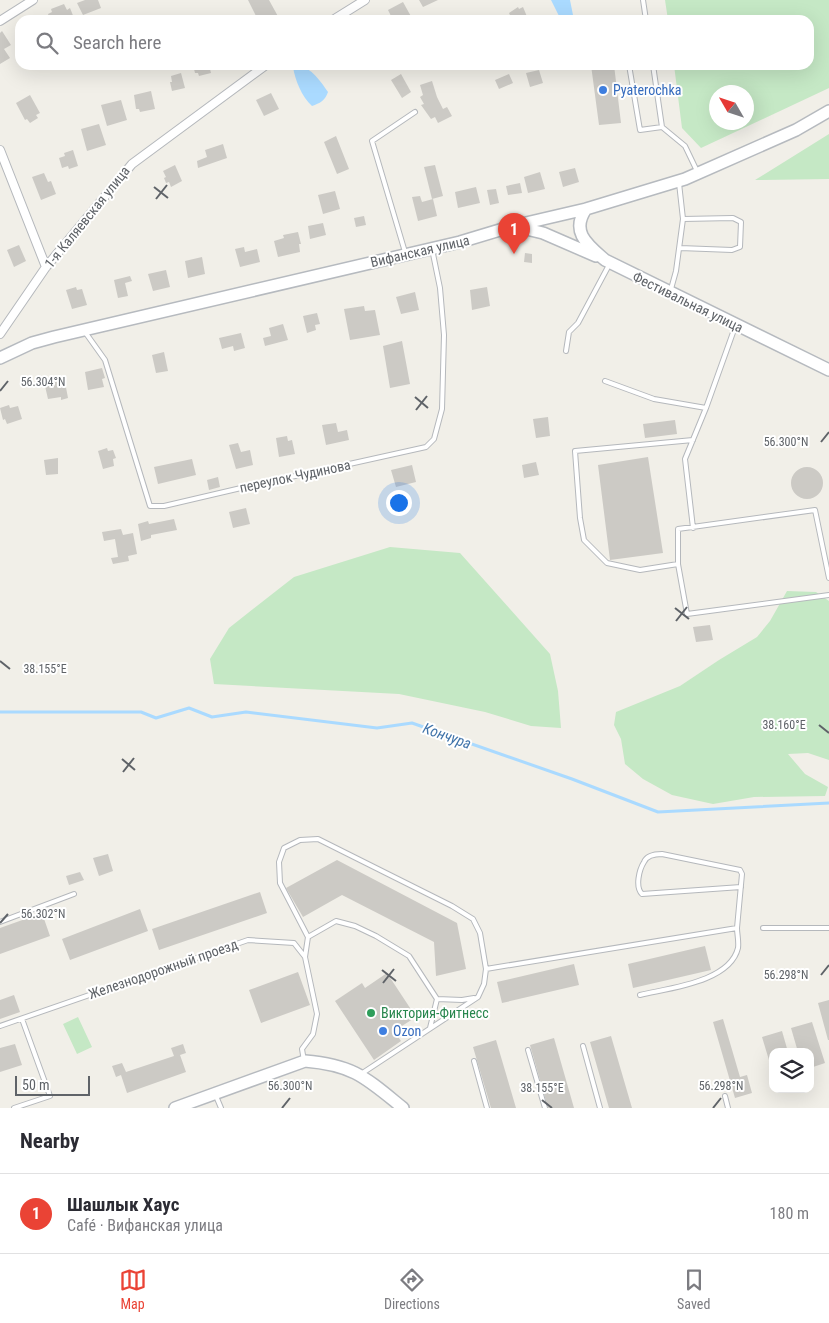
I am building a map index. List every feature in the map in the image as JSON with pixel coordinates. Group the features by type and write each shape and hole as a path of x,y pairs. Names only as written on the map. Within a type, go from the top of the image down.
{"main road":[{"name":"Вифанская улица","path":"0,358 32,343 432,249 679,181 796,130 829,110"},
{"name":"Фестивальная улица","path":"586,208 580,218 580,231 586,243 608,262 829,370"},
{"path":"513,226 543,233 608,262"},
{"path":"175,1108 304,1061 327,1063 360,1074 403,1108"}],"street":[{"path":"0,21 33,0"},
{"path":"342,15 365,0"},
{"name":"1-я Каляевская улица","path":"0,334 46,267 132,164 259,70"},
{"path":"0,150 46,267"}],"lane":[{"path":"644,0 646,15"},
{"path":"630,70 640,130 662,127"},
{"path":"654,70 662,127 685,146 698,174"},
{"path":"406,254 372,141 415,112"},
{"path":"670,292 676,271 683,219 679,181"},
{"path":"680,248 732,250 740,248 741,222 734,218 683,219"},
{"name":"переулок Чудинова","path":"84,330 105,360 150,506 164,506 426,447 434,439 442,409 444,335 440,288 432,249"},
{"path":"566,351 569,332 578,323 608,262"},
{"path":"693,528 685,459 736,325"},
{"path":"605,381 654,399 706,408"},
{"path":"678,564 640,570 607,563 584,540 580,518 575,451 693,440"},
{"path":"829,578 815,510 678,529 678,564 686,614 829,595"},
{"path":"304,1061 302,1049 313,1034 316,1014 305,957 308,937 280,883 279,862 284,848 300,840 318,838 452,906 473,919 480,933 486,969 484,984 478,997 360,1074"},
{"path":"640,995 704,980 727,965 735,956 738,944 737,928 741,887 742,874 738,869 662,854 652,855 644,862 637,886 642,894 741,887"},
{"path":"0,922 74,894"},
{"path":"308,937 336,921 355,926 376,936 409,956 437,999 430,1028"},
{"path":"486,969 737,928"},
{"path":"763,928 829,928"},
{"name":"Железнодорожный проезд","path":"0,1026 248,940 294,943 305,957"},
{"path":"437,999 462,1000 478,997"},
{"path":"14,1108 50,1096 22,1018"},
{"path":"583,1046 600,1108"},
{"path":"528,1050 545,1108"},
{"path":"474,1061 487,1108"},
{"path":"216,1094 221,1108"},
{"path":"725,1096 728,1108"}],"green space":[{"path":"665,0 829,0 829,88 754,123 754,85 709,85 709,130 739,130 701,148 682,128 675,70 814,70 814,15 667,15"},
{"path":"829,134 829,179 755,180"},
{"path":"390,547 460,553 550,654 558,691 561,728 531,726 485,712 399,694 214,684 210,659 229,628 294,577"},
{"path":"787,591 816,592 829,601 829,760 808,753 788,754 805,774 828,787 825,796 754,797 713,804 672,795 643,779 625,764 621,739 614,725 616,712 680,686 757,637 770,621"},
{"path":"78,1017 92,1047 77,1054 63,1024"}],"water":[{"path":"551,0 570,0 573,15 558,15"},
{"path":"294,70 309,70 328,92 325,98 312,106 305,98"}],"building":[{"path":"85,0 98,0 101,8 83,15 77,3"},
{"path":"248,0 269,0 277,15 256,15"},
{"path":"419,0 438,0 423,7"},
{"path":"403,2 410,15 390,15 388,10"},
{"path":"64,4 67,10 70,8 73,15 48,15 52,12 51,9"},
{"path":"518,7 519,9 523,7 526,15 510,15 509,13"},
{"path":"2,31 11,45 4,49 10,58 0,64 0,33"},
{"path":"194,70 210,70 211,73 199,76 198,73 195,73"},
{"path":"539,70 543,83 530,87 526,73"},
{"path":"592,70 615,70 621,123 599,125"},
{"path":"181,73 185,88 172,91 171,76"},
{"path":"401,74 411,92 402,98 391,80"},
{"path":"509,74 513,83 499,89 495,80"},
{"path":"432,81 443,109 447,107 452,116 438,123 435,117 431,119 421,105 424,104 420,97 423,95 420,85"},
{"path":"151,91 155,109 140,112 139,109 136,109 134,95"},
{"path":"271,93 279,109 264,116 256,100"},
{"path":"30,95 40,113 36,115 38,118 30,123 27,119 25,120 16,103"},
{"path":"121,100 127,120 107,126 101,105"},
{"path":"99,124 106,145 87,151 81,129"},
{"path":"336,136 349,169 337,174 324,142"},
{"path":"223,144 227,158 198,168 197,161 207,157 205,150"},
{"path":"73,150 78,166 69,169 68,166 62,168 59,158 65,156 64,153"},
{"path":"175,165 182,181 171,187 169,182 166,183 163,171"},
{"path":"435,165 443,196 432,199 424,167"},
{"path":"575,168 579,182 563,187 559,172"},
{"path":"540,172 545,189 528,193 524,177"},
{"path":"44,173 48,182 51,181 56,194 41,200 32,177"},
{"path":"520,183 522,193 508,195 506,186"},
{"path":"476,187 480,203 458,208 455,192"},
{"path":"496,189 499,203 490,205 487,190"},
{"path":"335,191 340,209 323,214 318,195"},
{"path":"420,196 422,202 433,199 437,216 418,221 412,197"},
{"path":"364,216 366,225 356,227 354,218"},
{"path":"323,223 326,235 310,239 308,226"},
{"path":"298,232 301,244 299,244 300,252 278,257 274,241 284,238 283,235"},
{"path":"19,245 26,261 14,267 7,250"},
{"path":"244,247 245,252 257,249 260,262 240,267 235,249"},
{"path":"525,253 532,254 532,263 524,262"},
{"path":"202,257 205,274 188,278 185,261"},
{"path":"166,270 170,287 153,291 148,274"},
{"path":"130,276 132,281 125,283 128,296 118,298 114,280"},
{"path":"76,287 77,290 82,289 87,305 72,309 66,290"},
{"path":"487,287 490,306 472,310 470,290"},
{"path":"415,292 419,310 401,314 396,297"},
{"path":"364,306 365,311 375,310 380,335 350,340 344,309"},
{"path":"317,313 320,324 315,325 316,330 307,333 303,316"},
{"path":"283,324 288,340 265,346 263,338 271,336 269,328"},
{"path":"241,333 245,348 234,351 233,346 222,349 219,338"},
{"path":"402,341 410,384 390,388 383,346"},
{"path":"164,352 168,371 156,373 152,355"},
{"path":"102,368 105,378 102,379 104,387 88,390 85,372"},
{"path":"64,377 68,398 61,400 61,397 48,399 45,386 50,386 48,380"},
{"path":"9,405 10,408 18,406 22,419 7,424 5,419 3,420 0,408"},
{"path":"548,417 550,436 536,438 533,419"},
{"path":"675,420 677,434 645,438 643,424"},
{"path":"336,423 338,432 347,430 349,440 326,445 322,425"},
{"path":"287,436 288,441 292,440 295,454 279,457 276,438"},
{"path":"238,443 241,452 250,450 253,465 236,469 229,445"},
{"path":"107,448 108,451 113,450 116,458 113,459 114,466 103,469 98,451"},
{"path":"648,457 663,553 610,560 598,465"},
{"path":"58,458 58,474 46,475 44,460"},
{"path":"192,459 196,475 158,484 154,467"},
{"path":"536,462 539,475 524,478 522,465"},
{"path":"412,465 416,482 396,487 391,470"},
{"path":"807,467 813,468 818,472 822,477 822,489 818,494 813,498 807,499 801,498 796,494 792,489 791,483 792,477 796,472 801,468"},
{"path":"218,477 220,487 209,490 207,480"},
{"path":"246,508 250,524 233,528 229,512"},
{"path":"174,519 177,530 151,535 151,538 141,541 138,524 148,521 149,524"},
{"path":"121,529 123,535 133,533 137,554 128,556 129,561 113,564 111,558 118,557 115,539 104,541 102,532"},
{"path":"710,625 713,640 696,642 693,627"},
{"path":"108,854 113,871 99,876 93,858"},
{"path":"337,860 457,923 466,969 436,976 434,942 342,895 303,917 286,888"},
{"path":"80,872 84,880 69,885 66,876"},
{"path":"260,892 267,913 159,950 152,929"},
{"path":"140,909 148,931 70,960 62,939"},
{"path":"42,913 50,936 0,954 0,928"},
{"path":"705,946 711,970 633,988 628,964"},
{"path":"574,964 579,985 502,1003 497,982"},
{"path":"298,972 310,1005 261,1023 249,990"},
{"path":"387,973 416,1017 394,1031 401,1041 374,1060 335,1001 362,983 365,988"},
{"path":"14,995 20,1012 0,1019 0,1000"},
{"path":"829,1000 829,1040 828,1040 818,1003"},
{"path":"723,1019 740,1077 747,1075 752,1093 735,1098 713,1022"},
{"path":"812,1022 825,1063 814,1067 814,1048 797,1048 791,1028"},
{"path":"782,1031 787,1048 769,1048 769,1060 762,1037"},
{"path":"611,1036 632,1108 609,1108 590,1042"},
{"path":"554,1038 574,1108 548,1108 530,1045"},
{"path":"496,1040 516,1108 491,1108 473,1047"},
{"path":"15,1044 22,1065 0,1072 0,1048"},
{"path":"183,1044 186,1053 180,1055 186,1072 127,1093 121,1075 116,1077 112,1066 122,1063 126,1072 174,1056 171,1048"}],"waterway":[{"name":"Кончура","path":"0,712 141,712 156,718 189,708 212,717 246,712 377,728 412,723 572,779 658,812 829,803"}],"place":[{"name":"Pyaterochka","path":"603,90"},
{"name":"Шашлык Хаус","path":"514,254"},
{"name":"Виктория-Фитнесс","path":"371,1013"},
{"name":"Ozon","path":"383,1031"}]}
